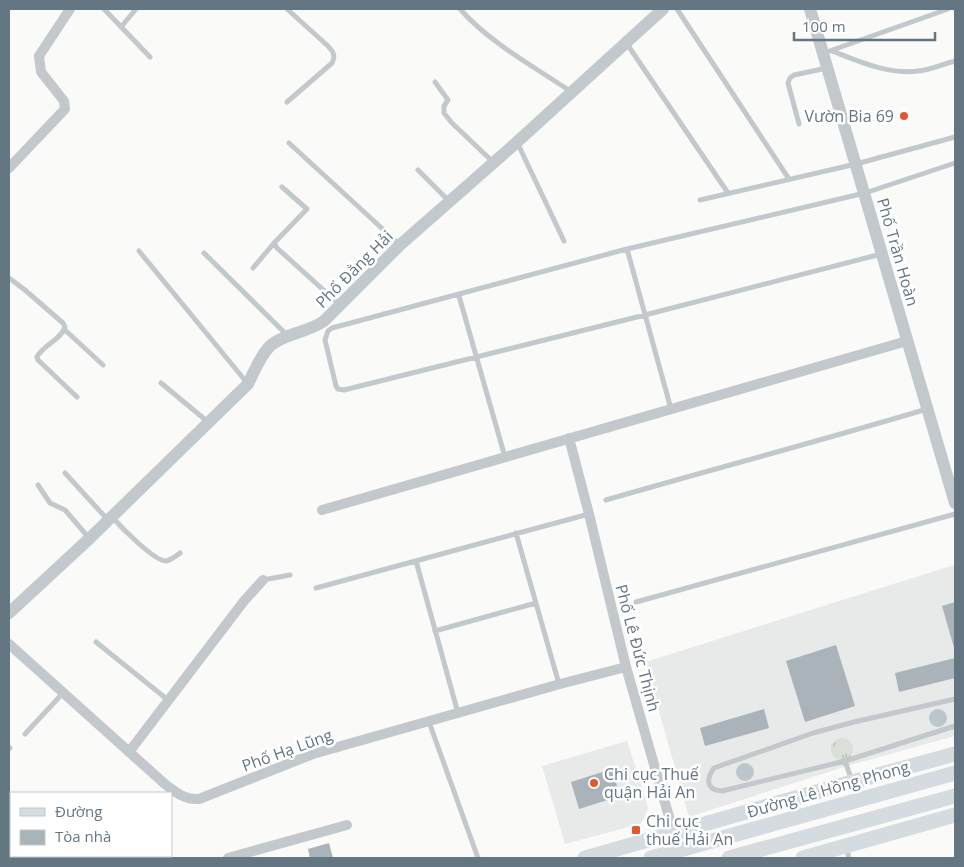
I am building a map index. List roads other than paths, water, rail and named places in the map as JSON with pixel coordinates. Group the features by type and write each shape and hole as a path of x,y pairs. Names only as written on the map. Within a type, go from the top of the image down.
{"main road":[{"name":"Đường Lê Hồng Phong","path":"585,858 955,754"},
{"name":"Đường Lê Hồng Phong","path":"651,858 955,774"},
{"path":"729,858 955,796"},
{"path":"804,858 848,853 955,815"}],"street":[{"path":"9,168 65,109 64,101 41,72 39,56 70,9"},
{"name":"Phố Đằng Hải","path":"9,613 110,519 248,384 265,352 272,344 317,326 340,306 400,245 663,9"},
{"name":"Phố Trần Hoàn","path":"810,9 827,52 828,68 955,503"},
{"path":"322,510 907,341"},
{"name":"Phố Lê Đức Thịnh","path":"569,438 626,667 670,820 678,832"},
{"path":"129,752 244,602 264,580"},
{"name":"Phố Hạ Lũng","path":"9,644 178,795 190,799 199,799 313,754 626,667"},
{"path":"228,858 346,825"},
{"path":"678,832 708,842"}],"lane":[{"path":"104,9 150,57"},
{"path":"121,27 136,9"},
{"path":"287,9 328,46 333,52 334,57 332,63 287,102"},
{"path":"460,9 468,18 498,42 571,91"},
{"path":"677,9 789,179"},
{"path":"827,52 948,9"},
{"path":"625,42 728,193"},
{"path":"827,52 888,70 918,71 955,61"},
{"path":"799,124 788,83 790,78 794,75 828,68"},
{"path":"435,82 448,100 443,110 447,118 494,162"},
{"path":"700,200 856,164 955,138"},
{"path":"517,142 564,240"},
{"path":"289,143 400,245"},
{"path":"881,254 344,390 338,389 336,386 325,340 328,331 332,328 459,296 627,249 865,193 955,163"},
{"path":"418,170 449,201"},
{"path":"254,268 274,243 307,209 282,187"},
{"path":"274,243 277,248 340,306"},
{"path":"627,249 671,409"},
{"path":"139,251 248,384"},
{"path":"204,253 289,337"},
{"path":"9,278 57,316 63,323 65,330 103,365"},
{"path":"459,296 505,456"},
{"path":"65,330 37,357 77,397"},
{"path":"161,383 208,422"},
{"path":"606,500 927,409"},
{"path":"65,473 110,519 157,558 170,560 180,553"},
{"path":"38,486 50,503 65,510 90,538"},
{"path":"316,588 589,514"},
{"path":"636,602 955,514"},
{"path":"516,533 560,684"},
{"path":"416,561 458,714"},
{"path":"264,580 290,575"},
{"path":"435,631 536,603"},
{"path":"96,642 168,700"},
{"path":"25,734 63,693"},
{"path":"955,699 813,733 714,768 710,774 709,781 711,787 722,791 845,761 955,726"},
{"path":"429,722 478,858"},
{"path":"845,761 852,782"}],"place":[{"name":"Vườn Bia 69","path":"904,116"},
{"name":"Chi cục Thuế quận Hải An","path":"594,783"},
{"name":"Chi cục thuế Hải An","path":"636,830"}]}
